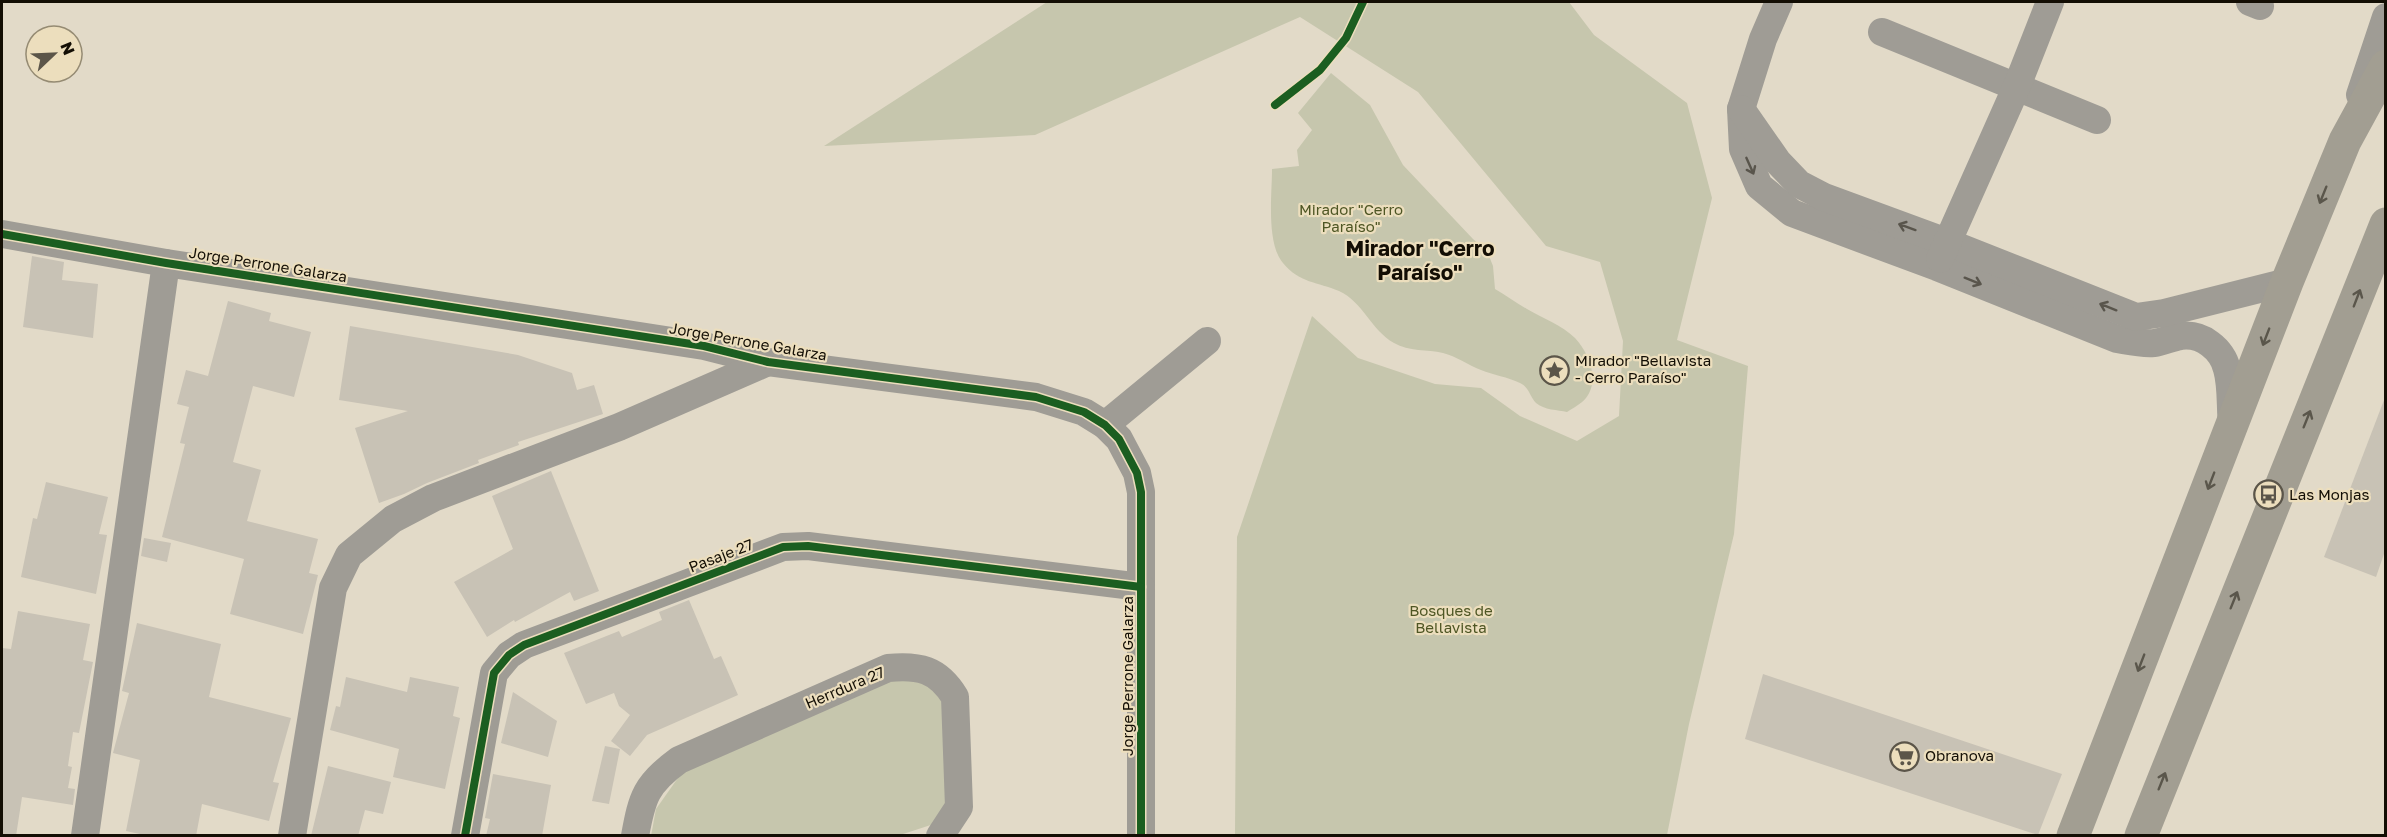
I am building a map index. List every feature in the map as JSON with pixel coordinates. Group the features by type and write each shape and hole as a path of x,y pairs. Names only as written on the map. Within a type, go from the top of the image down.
{"main road":[{"path":"2073,836 2287,282 2345,141 2385,66"},
{"path":"2140,836 2385,224"}],"street":[{"path":"1779,2 1763,39 1742,109 1743,149 1759,186 1792,213 1943,255 2136,317 2164,314 2287,282"},
{"path":"1943,255 2017,86 2050,2"},
{"path":"2345,141 2385,17"},
{"path":"1882,32 2097,120"},
{"name":"Jorge Perrone Galarza","path":"2,234 166,263 704,346 768,362 1036,397 1084,412 1105,424 1119,439 1137,473 1141,492 1141,836"},
{"path":"1943,255 2117,339 2133,343 2153,343 2182,336 2197,337 2209,342 2221,355 2227,368 2232,426"},
{"path":"85,836 166,263"},
{"path":"1105,424 1207,341"},
{"path":"292,836 333,588 349,555 393,519 433,498 619,427 768,362"},
{"name":"Pasaje 27","path":"465,836 494,673 509,655 524,645 783,548 808,546 1141,587"},
{"name":"Herrdura 27","path":"635,836 642,801 659,775 679,760 888,668 909,666 926,669 948,684 955,697 959,807 940,836"}],"green space":[{"name":"Bosques de Bellavista","path":"1047,2 1569,2 1594,35 1687,103 1712,198 1677,340 1748,366 1734,534 1689,724 1667,835 1235,835 1237,537 1312,316 1358,358 1435,384 1481,388 1520,416 1577,441 1619,416 1623,341 1600,262 1546,246 1418,92 1300,17 1035,135 824,146"},
{"name":"Mirador \"Cerro Paraíso\"","path":"1331,73 1370,105 1403,165 1487,251 1493,266 1495,289 1564,329 1580,344 1591,367 1592,383 1586,398 1579,404 1567,412 1547,408 1536,403 1525,387 1515,381 1481,370 1448,354 1400,346 1379,331 1347,296 1296,275 1283,263 1274,244 1272,231 1272,169 1299,166 1297,150 1312,130 1298,113"},
{"path":"885,674 924,677 947,700 951,804 940,822 897,836 651,836 656,809 685,768"}],"building":[{"path":"32,256 64,262 62,280 98,284 93,338 23,327"},
{"path":"228,301 271,313 269,321 311,332 294,397 253,386 233,462 261,470 247,521 318,539 309,573 318,575 303,634 230,614 244,559 162,537 185,444 180,443 189,407 177,404 186,370 208,376"},
{"path":"350,326 518,355 572,373 577,390 594,385 603,414 518,442 519,445 478,460 479,463 379,503 355,428 408,411 339,400"},
{"path":"2384,400 2385,551 2376,577 2324,557"},
{"path":"551,471 599,591 574,601 570,592 515,622 514,620 487,637 454,582 513,549 492,496"},
{"path":"46,482 108,497 99,534 107,535 96,594 21,577 33,518 37,519"},
{"path":"144,538 171,543 167,562 141,556"},
{"path":"689,600 714,659 721,656 738,695 647,735 630,756 611,741 630,715 619,706 614,693 586,704 564,653 619,631 622,637 662,620 659,612"},
{"path":"18,611 90,624 83,660 93,662 79,733 73,732 68,766 72,767 68,788 75,789 73,805 22,797 16,836 2,836 2,648 11,649"},
{"path":"137,623 221,644 209,697 291,718 273,782 279,783 269,821 202,804 196,836 149,836 126,831 140,760 113,753 129,693 122,691"},
{"name":"Obranova","path":"1763,674 2062,774 2038,835 1745,739"},
{"path":"346,677 407,692 410,677 459,687 453,716 460,718 445,789 393,777 399,749 330,730 336,706 340,707"},
{"path":"513,692 557,721 548,757 501,743"},
{"path":"605,746 620,749 609,804 592,801"},
{"path":"328,766 391,782 383,814 365,810 358,836 311,836"},
{"path":"493,774 551,785 542,836 486,836 490,819 485,818"}],"cycle path":[{"path":"1275,105 1320,70 1346,38 1363,2"},
{"path":"2,234 166,263 704,346 768,362 1036,397 1084,412 1105,425 1119,439 1137,473 1141,492 1141,836"},
{"path":"465,836 494,673 509,655 524,645 783,547 808,546 1141,587"}],"place":[{"name":"Mirador \"Bellavista - Cerro Paraíso\"","path":"1554,370"},
{"name":"Las Monjas","path":"2268,495"},
{"name":"Obranova","path":"1904,756"}],"district":[{"name":"Mirador \"Cerro Paraíso\"","path":"1420,261"}]}
